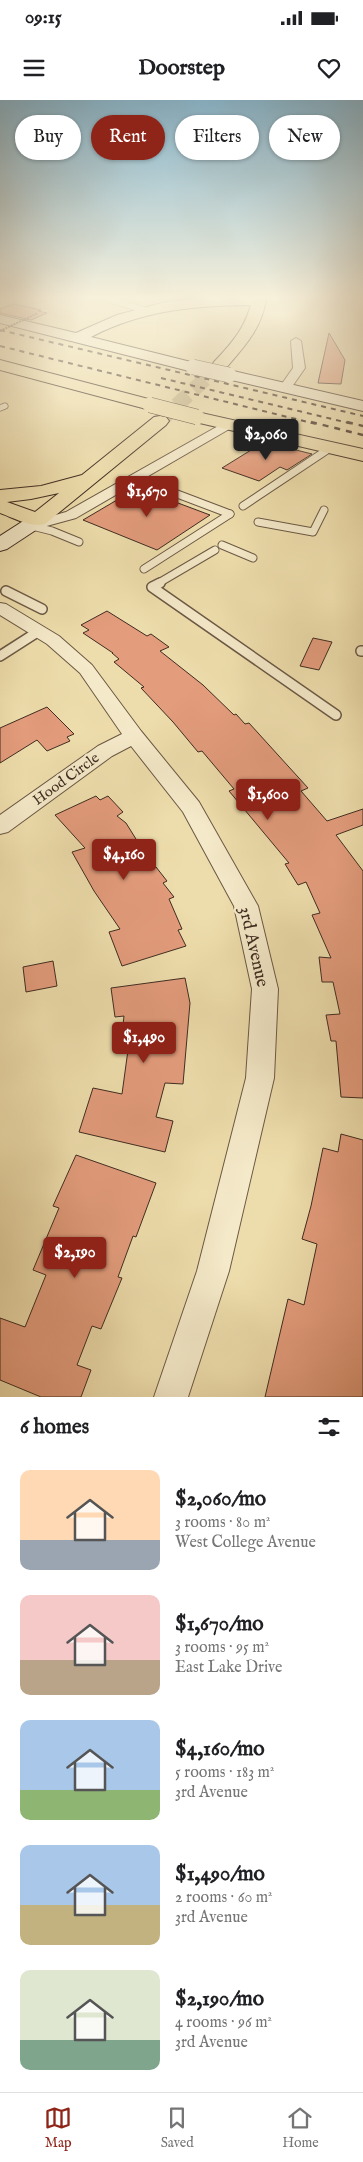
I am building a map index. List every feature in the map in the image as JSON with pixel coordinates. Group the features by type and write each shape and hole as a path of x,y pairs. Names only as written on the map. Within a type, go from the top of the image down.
{"main road":[{"path":"159,359 193,367 224,370 285,388 363,406"},
{"path":"224,370 231,359"},
{"path":"0,365 227,425 251,434 363,455"},
{"path":"0,545 35,523 98,474 160,421"},
{"path":"0,496 56,489 98,474"},
{"path":"0,506 35,523"}],"street":[{"path":"285,388 298,368 297,359"},
{"path":"35,523 71,515 227,425"},
{"name":"3rd Avenue","path":"3,600 41,620 53,640 86,668 134,736 191,807 246,906 265,989 260,1078 213,1271 171,1397"},
{"name":"Hood Circle","path":"0,826 105,751 134,736"}],"lane":[{"path":"243,506 330,448"},
{"path":"135,478 230,514 144,569"},
{"path":"258,522 313,532 324,510"},
{"path":"35,523 79,542"},
{"path":"253,558 218,548 152,587 336,715"},
{"path":"0,656 41,620"}],"building":[{"path":"323,359 344,359 341,384 318,383"},
{"path":"264,442 312,454 287,470 280,467 259,481 222,468"},
{"path":"139,487 210,515 157,550 83,520"},
{"path":"107,611 147,636 151,634 169,647 160,651 203,685 245,724 249,723 308,788 301,791 327,821 363,809 363,825 336,835 363,871 363,1098 341,1097 336,1041 331,1041 326,1015 340,1014 333,982 322,982 319,957 331,958 312,915 320,913 306,882 298,885 285,864 289,863 229,791 234,789 202,751 198,752 141,688 144,687 114,662 119,659 113,653 83,633 89,630 81,625"},
{"path":"313,638 332,642 319,670 300,666"},
{"path":"47,707 74,734 67,737 70,741 47,751 37,740 0,763 0,728"},
{"path":"96,796 100,800 108,796 123,812 117,816 126,823 154,868 156,867 167,881 163,883 174,897 169,899 182,929 178,930 186,946 122,966 109,932 120,929 94,891 72,852 85,848 55,815"},
{"path":"53,961 57,986 26,992 23,967"},
{"path":"185,978 190,1003 183,1084 165,1083 156,1117 173,1121 165,1152 79,1132 93,1088 122,1094 128,1050 120,1050 124,1016 115,1017 111,988"},
{"path":"341,1134 363,1140 363,1397 265,1397 288,1299 304,1305 317,1244 302,1239 323,1148 338,1152"},
{"path":"76,1155 156,1183 136,1237 133,1236 118,1277 122,1278 101,1329 92,1326 77,1365 91,1370 81,1397 41,1397 0,1380 0,1318 25,1327 46,1275 33,1270 59,1208 53,1206"}],"tunnel":[{"path":"160,421 220,365"}],"railway":[{"path":"51,359 316,424"},
{"path":"120,359 363,416"},
{"path":"161,378 353,424"},
{"path":"311,422 363,435"},
{"path":"347,422 363,426"}]}
